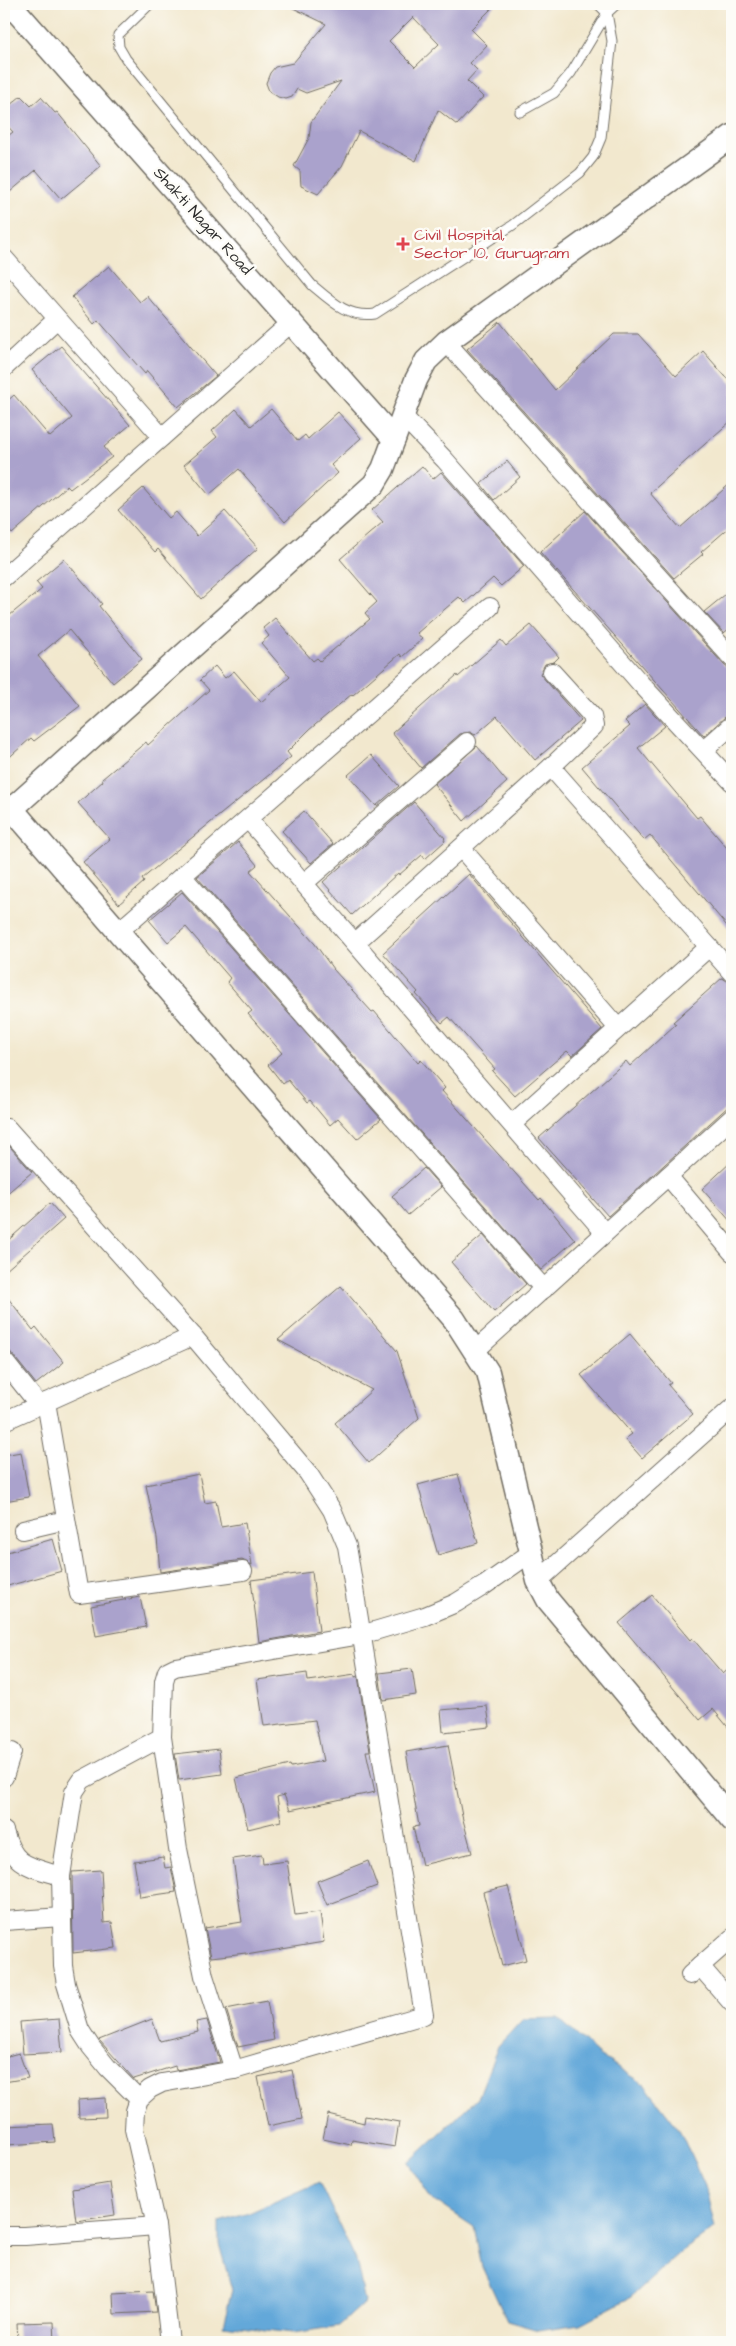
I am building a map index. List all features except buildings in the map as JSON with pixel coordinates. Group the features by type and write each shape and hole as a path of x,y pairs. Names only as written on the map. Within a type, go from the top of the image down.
{"street":[{"name":"Shakti Nagar Road","path":"10,4 394,439"},
{"path":"732,136 446,342 426,361 416,380 383,469 374,484 8,812 118,932 454,1319 476,1350 488,1372 538,1581 548,1600 732,1820"},
{"path":"4,258 162,437"},
{"path":"4,368 57,319"},
{"path":"4,577 292,322"},
{"path":"446,342 732,658"},
{"path":"402,415 445,460 641,684 732,782"},
{"path":"118,932 490,607"},
{"path":"356,942 594,726 594,720 552,672"},
{"path":"704,750 732,725"},
{"path":"304,883 467,742"},
{"path":"551,767 732,973"},
{"path":"248,819 605,1233"},
{"path":"460,848 618,1028"},
{"path":"182,876 544,1289"},
{"path":"512,1124 709,947"},
{"path":"476,1350 732,1118"},
{"path":"5,1128 192,1336 308,1473 332,1510 347,1546 424,2015 234,2070 162,2083 150,2088 139,2099 135,2111 134,2129 156,2226 170,2342"},
{"path":"668,1176 732,1252"},
{"path":"4,1421 192,1336"},
{"path":"4,1362 43,1403 79,1594 243,1571"},
{"path":"538,1581 732,1408"},
{"path":"23,1530 66,1520"},
{"path":"234,2070 202,1967 178,1849 162,1737 164,1681 167,1671 175,1667 360,1634 426,1616 456,1603 532,1552"},
{"path":"139,2099 108,2068 80,2030 66,1984 63,1966 61,1876 74,1792 82,1780 162,1737"},
{"path":"4,1777 12,1752"},
{"path":"5,1843 21,1864 61,1876"},
{"path":"4,1921 62,1917"},
{"path":"732,1938 695,1971 732,2004"},
{"path":"4,2228 4,2236 24,2236 156,2226"}],"lane":[{"path":"150,4 118,36 119,47 126,59 312,285 338,306 353,314 365,315 374,314 512,225 580,173 593,156 601,138 612,41 607,13 598,4"},
{"path":"520,112 554,93 571,73 607,13 617,4"}],"water":[{"path":"558,2018 599,2055 644,2084 679,2129 705,2186 715,2228 681,2252 631,2297 580,2324 538,2330 507,2321 482,2267 474,2227 431,2198 408,2163 478,2098 498,2046 523,2019"},
{"path":"319,2182 356,2260 365,2302 339,2326 293,2333 223,2325 232,2290 219,2244 219,2222 249,2213"}],"place":[{"name":"Civil Hospital, Sector 10, Gurugram","path":"403,244"}]}
